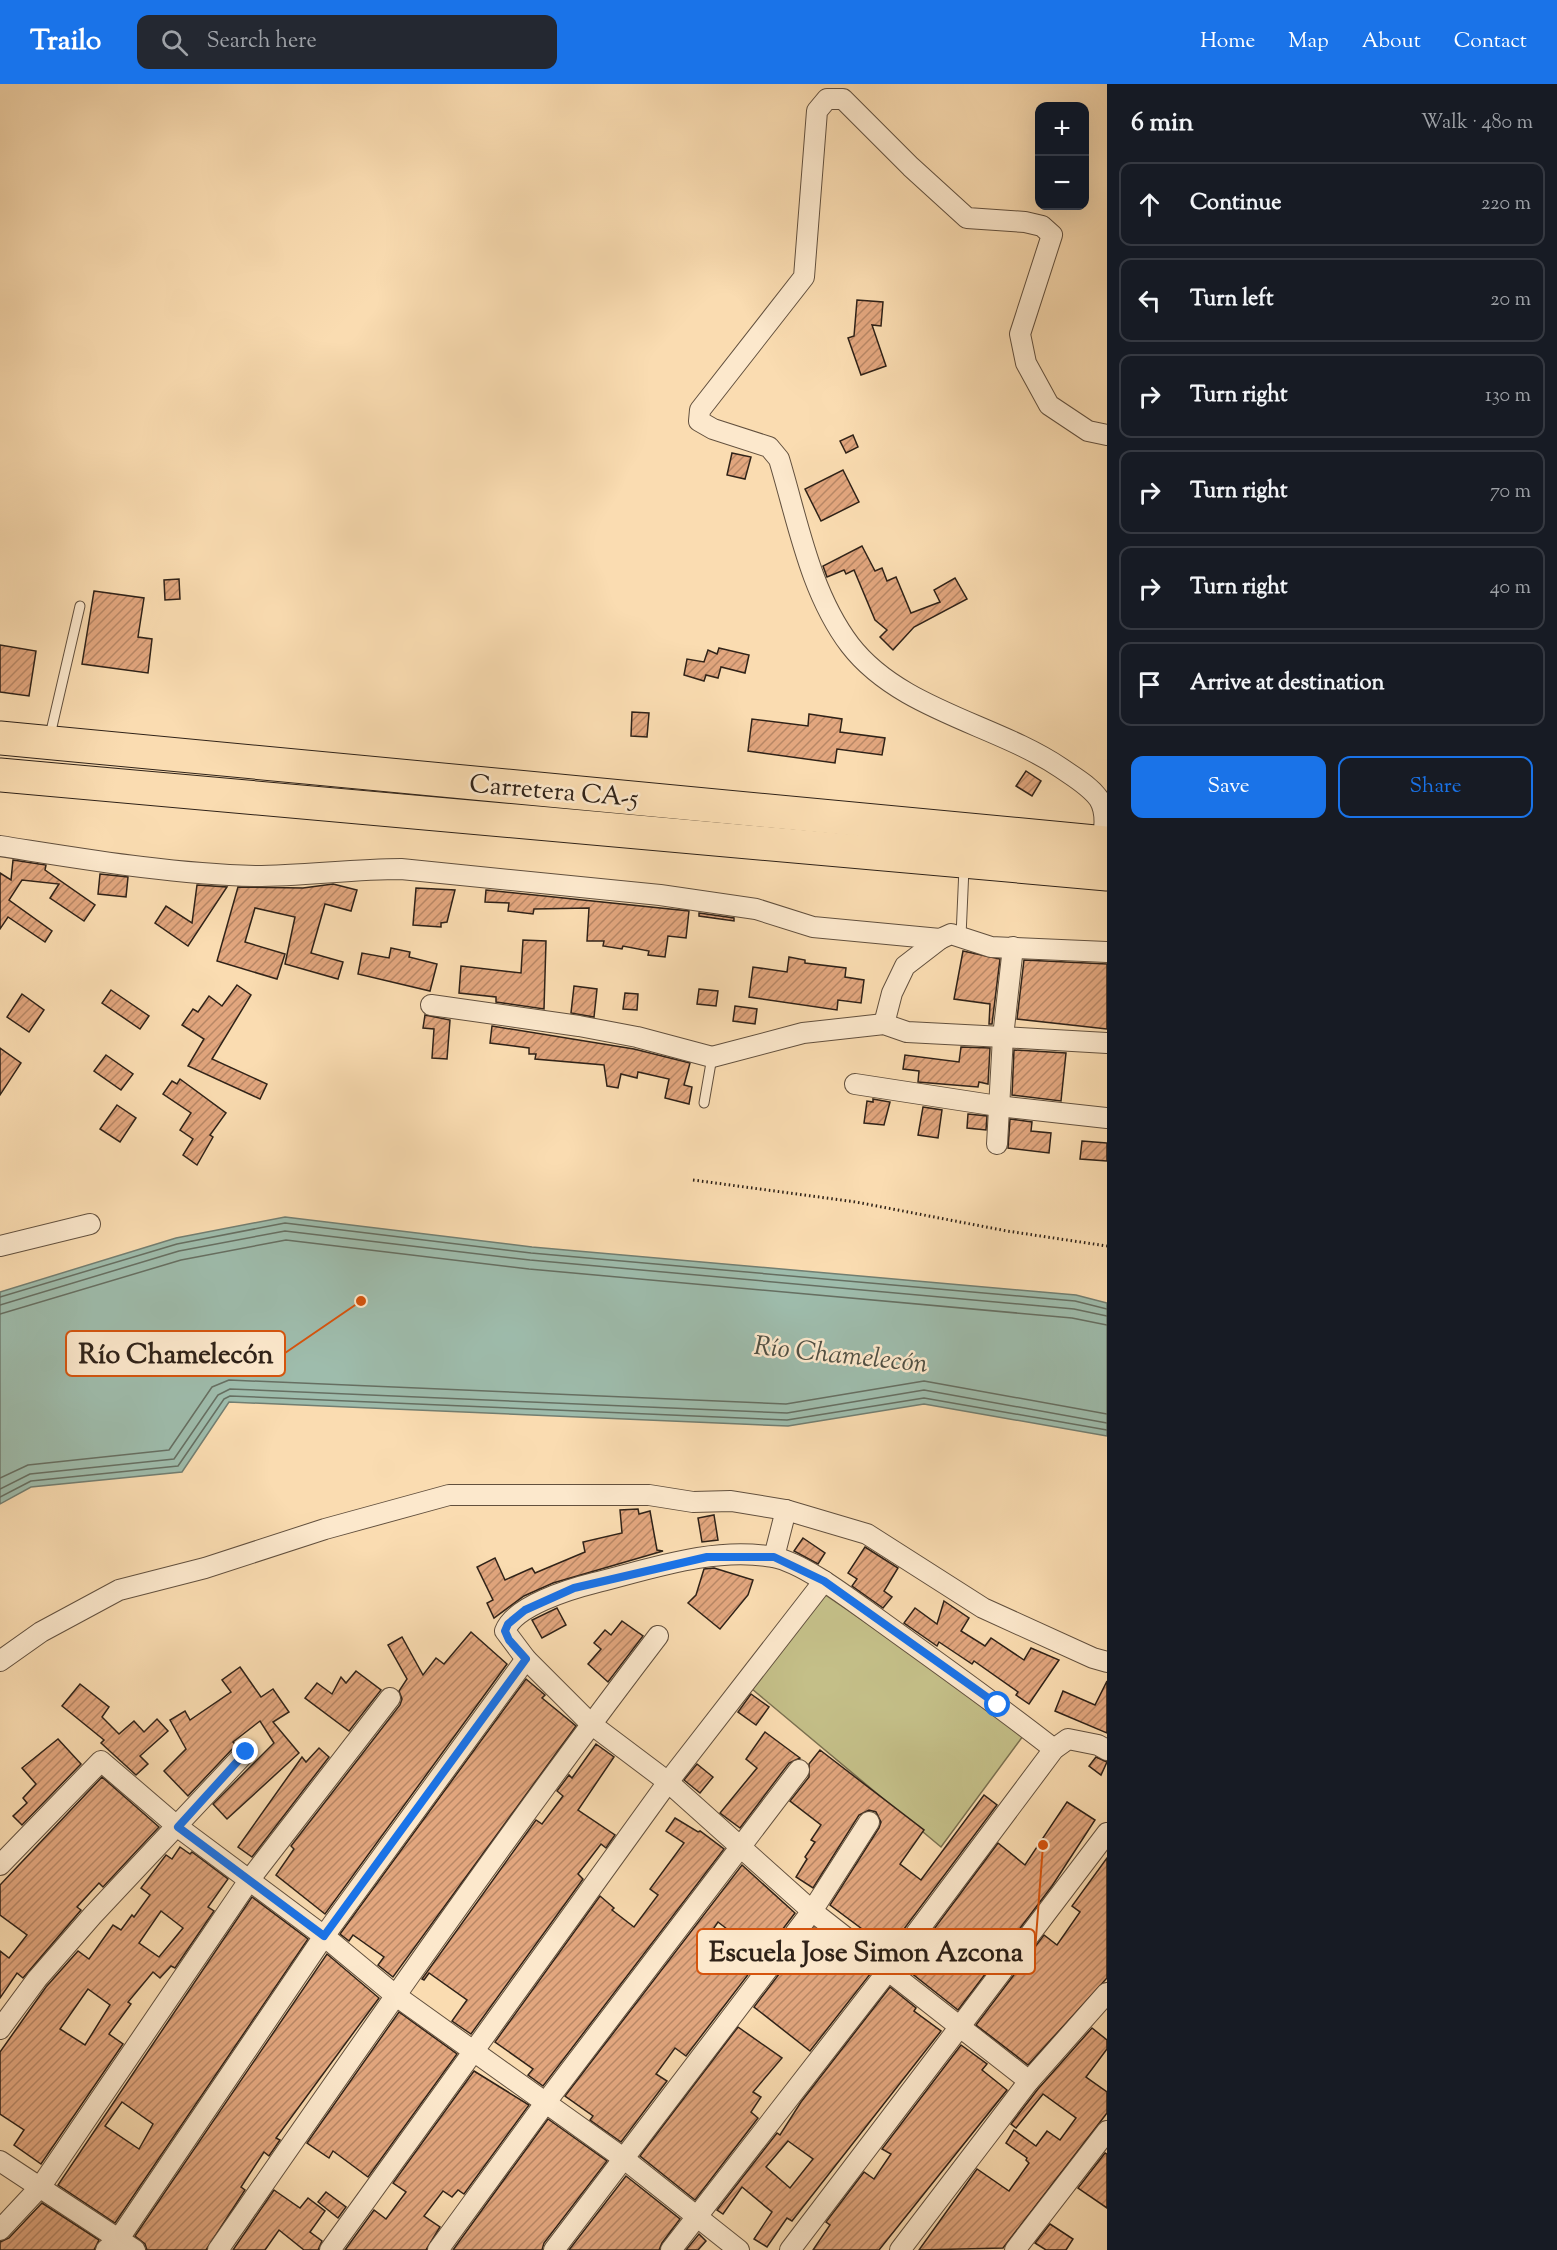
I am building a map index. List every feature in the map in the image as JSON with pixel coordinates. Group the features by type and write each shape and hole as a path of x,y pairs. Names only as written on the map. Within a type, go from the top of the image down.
{"highway":[{"name":"Carretera CA-5","path":"0,738 143,750 966,845"},
{"name":"Carretera CA-5","path":"0,775 1105,854"}],"street":[{"path":"1105,854 1107,823 1101,800 1082,782 1039,753 975,726 886,680 851,646 822,601 779,459 769,447 713,429 699,421 700,410 804,277 817,111 827,99 843,99 911,167 967,218 1025,222 1042,226 1052,235 1020,334 1026,363 1049,405 1088,431 1107,435"},
{"path":"0,723 143,750"},
{"path":"0,846 157,868 252,876 321,875 370,869 448,874 660,895 756,909 813,927 940,939"},
{"path":"884,1024 892,993 905,966 940,939 951,934 961,936 975,944 991,947 1107,952"},
{"path":"997,1144 1003,1037 1013,947"},
{"path":"431,1005 579,1026 637,1037 712,1058 802,1033 884,1024 907,1032 1107,1043"},
{"path":"855,1084 998,1106 1107,1118"},
{"path":"0,1246 90,1224"},
{"path":"0,1661 41,1632 119,1590 205,1568 325,1529 449,1495 649,1495 693,1502 732,1501 786,1510 867,1534 983,1608 1093,1658 1107,1662"},
{"path":"774,1557 786,1510"},
{"path":"1029,2080 887,1972 812,1911 668,1782 591,1724 526,1659 509,1640 505,1631 508,1624 525,1610 574,1588 707,1557 774,1557 824,1581 1054,1749"},
{"path":"330,2250 668,1782 824,1581"},
{"path":"218,2250 395,1995 591,1724 658,1636"},
{"path":"112,2245 324,1936 526,1659"},
{"path":"0,2230 41,2186 250,1880 390,1698"},
{"path":"671,2250 887,1972 1054,1749 1068,1739 1098,1745 1107,1750"},
{"path":"0,2029 37,1979 84,1925 246,1752"},
{"path":"0,1864 101,1761 178,1827 324,1936 395,1995 624,2158 739,2250"},
{"path":"438,2250 546,2102 799,1770"},
{"path":"554,2250 812,1911 869,1822"},
{"path":"790,2250 1107,1833"},
{"path":"900,2250 1029,2080 1107,1993"},
{"path":"1015,2250 1107,2131"},
{"path":"0,2161 41,2186 112,2245 135,2250"}],"lane":[{"path":"51,731 80,606"},
{"path":"961,936 966,845"},
{"path":"704,1103 712,1058"}],"path":[{"path":"693,1180 856,1202 1007,1231 1107,1246"}],"shaded area":[{"path":"824,1594 1026,1732 941,1847 752,1689"}],"water":[{"path":"285,1217 532,1247 1076,1295 1107,1303 1107,1436 924,1404 788,1426 229,1402 182,1472 31,1487 0,1504 0,1292 176,1238"}],"building":[{"path":"857,300 883,302 881,326 872,325 886,366 861,375 848,338 854,336"},
{"path":"853,435 858,447 846,453 840,441"},
{"path":"732,453 751,457 745,479 727,475"},
{"path":"843,470 859,502 821,521 805,489"},
{"path":"862,546 875,571 882,568 887,581 896,577 911,613 940,602 934,590 955,578 967,599 914,627 893,650 880,637 887,630 875,620 854,570 846,574 844,570 827,577 823,566"},
{"path":"179,579 180,599 165,600 164,580"},
{"path":"94,591 144,598 138,637 152,639 148,673 82,664"},
{"path":"0,645 36,651 29,696 0,692"},
{"path":"719,648 749,655 745,673 721,667 718,678 706,675 704,681 684,675 687,659 704,662 708,650 717,654"},
{"path":"632,712 649,713 647,737 631,736"},
{"path":"809,714 842,719 840,732 885,738 882,755 837,749 835,763 748,751 752,719 808,726"},
{"path":"1026,771 1041,781 1032,796 1016,786"},
{"path":"13,860 46,865 45,870 95,905 84,921 50,898 59,884 22,880 9,900 52,931 45,942 8,917 0,929 0,873 11,880"},
{"path":"100,874 128,877 126,897 98,894"},
{"path":"333,884 357,890 351,911 325,904 311,953 343,962 338,979 285,964 295,917 255,908 245,942 285,954 277,979 217,961 238,887 303,888"},
{"path":"197,885 227,887 188,946 155,923 166,906 192,923"},
{"path":"416,888 455,890 447,922 441,923 441,927 413,925"},
{"path":"486,890 689,911 686,938 668,936 665,957 648,955 649,951 623,946 622,949 603,946 604,941 587,941 589,908 534,909 533,914 508,911 509,903 485,902"},
{"path":"699,913 734,918 734,921 699,916"},
{"path":"523,940 546,941 544,1009 496,1002 496,997 459,993 461,966 521,973"},
{"path":"391,948 410,952 409,957 437,964 430,991 358,974 362,953 389,958"},
{"path":"963,951 1000,959 992,1024 989,1024 990,1004 954,999"},
{"path":"789,957 805,960 805,963 846,968 845,977 864,980 861,1003 838,1000 837,1010 749,997 753,967 787,972"},
{"path":"1024,960 1107,964 1107,1029 1017,1019"},
{"path":"237,985 251,995 212,1059 267,1084 260,1099 188,1066 204,1039 182,1025 193,1009 198,1012 209,996 222,1006"},
{"path":"574,986 597,989 594,1017 571,1013"},
{"path":"699,989 718,991 716,1006 697,1004"},
{"path":"111,990 149,1016 140,1029 102,1003"},
{"path":"625,993 638,994 637,1010 623,1009"},
{"path":"22,994 44,1010 29,1032 7,1017"},
{"path":"735,1006 757,1009 755,1024 733,1021"},
{"path":"425,1015 450,1020 447,1059 432,1058 434,1029 423,1028"},
{"path":"492,1026 634,1049 690,1063 684,1085 692,1087 689,1104 665,1098 669,1079 638,1072 637,1078 621,1074 618,1088 607,1086 604,1065 535,1059 536,1054 529,1054 529,1048 490,1043"},
{"path":"961,1047 990,1048 988,1084 979,1082 978,1087 918,1082 919,1071 903,1069 905,1055 959,1062"},
{"path":"0,1048 21,1063 0,1095"},
{"path":"1014,1050 1066,1053 1061,1101 1012,1095"},
{"path":"106,1055 133,1074 121,1090 94,1071"},
{"path":"180,1079 226,1113 210,1135 213,1137 197,1165 183,1155 193,1139 180,1130 191,1113 163,1094 172,1081 177,1084"},
{"path":"873,1099 890,1102 884,1125 864,1123 867,1101 873,1102"},
{"path":"117,1105 136,1118 120,1142 100,1129"},
{"path":"923,1107 942,1110 938,1138 918,1135"},
{"path":"968,1114 987,1116 986,1130 967,1128"},
{"path":"1010,1119 1032,1122 1031,1131 1051,1133 1049,1153 1008,1148"},
{"path":"1082,1141 1107,1143 1107,1161 1080,1159"},
{"path":"638,1509 639,1514 650,1511 657,1550 663,1551 553,1583 524,1596 494,1618 487,1603 493,1600 477,1567 495,1558 505,1580 532,1568 535,1573 585,1552 583,1542 622,1533 620,1510"},
{"path":"714,1515 718,1540 702,1542 698,1518"},
{"path":"803,1538 825,1553 818,1564 794,1551"},
{"path":"865,1547 898,1568 884,1591 892,1597 883,1608 852,1586 857,1579 848,1573"},
{"path":"714,1568 753,1580 748,1595 720,1629 688,1603 696,1595 704,1569"},
{"path":"944,1601 969,1618 961,1631 985,1646 991,1638 1024,1660 1031,1648 1059,1660 1029,1704 1016,1695 1018,1692 974,1661 972,1664 939,1642 937,1646 904,1623 915,1608 937,1624"},
{"path":"557,1608 566,1625 542,1638 532,1620"},
{"path":"622,1621 643,1636 608,1682 588,1664 601,1649 594,1643 605,1630 611,1635"},
{"path":"471,1632 507,1664 325,1914 276,1875 294,1849 291,1846 400,1705 402,1699 399,1691 407,1679 388,1645 402,1637 423,1675 436,1658 444,1664"},
{"path":"240,1667 261,1697 273,1689 289,1712 273,1722 299,1753 227,1819 213,1804 274,1743 260,1721 233,1742 236,1745 188,1796 164,1771 186,1749 170,1720 185,1711 190,1720 231,1692 222,1680"},
{"path":"356,1671 381,1690 349,1731 305,1698 317,1683 332,1694 341,1677 346,1683"},
{"path":"526,1679 545,1695 542,1698 576,1726 393,1977 378,1965 384,1957 353,1935 349,1941 340,1934"},
{"path":"1107,1681 1107,1733 1055,1711 1063,1691 1095,1705"},
{"path":"80,1684 109,1707 102,1717 119,1734 134,1721 144,1732 157,1719 168,1731 140,1756 148,1764 136,1775 101,1743 104,1740 62,1706"},
{"path":"751,1694 769,1707 756,1725 738,1712"},
{"path":"765,1732 800,1758 789,1763 740,1828 720,1813 757,1768 746,1759"},
{"path":"58,1739 81,1764 22,1825 13,1816 27,1803 23,1798 36,1784 22,1768"},
{"path":"596,1744 614,1757 578,1810 615,1835 606,1848 601,1844 578,1874 583,1879 471,2034 452,2021 467,2000 429,1973 424,1980 422,1979 536,1820 542,1824 563,1796 557,1791 569,1775 572,1778"},
{"path":"319,1748 329,1757 252,1857 238,1847 302,1757 306,1762"},
{"path":"820,1750 924,1830 900,1864 921,1880 984,1795 997,1805 889,1949 830,1905 879,1828 881,1822 876,1812 869,1810 859,1815 813,1888 796,1877 815,1842 811,1840 821,1825 790,1801 809,1777 809,1764"},
{"path":"1096,1757 1107,1762 1101,1775 1089,1766"},
{"path":"697,1764 713,1777 700,1793 684,1780"},
{"path":"102,1777 159,1827 103,1887 99,1883 77,1907 81,1910 23,1978 17,1973 0,1998 0,1951 9,1958 27,1935 0,1915 0,1885"},
{"path":"1067,1802 1095,1820 1052,1886 958,2010 905,1968 998,1843 1025,1865"},
{"path":"675,1818 698,1832 700,1831 724,1849 543,2086 528,2075 533,2069 495,2042 600,1896 614,1908 612,1910 634,1927 658,1895 650,1889 684,1843 666,1831"},
{"path":"180,1847 190,1854 192,1852 228,1879 208,1907 214,1911 175,1968 171,1966 160,1978 153,1972 128,2002 131,2004 109,2034 123,2044 41,2164 14,2145 24,2130 0,2114 0,2052 46,1987 78,1951 89,1959 113,1925 121,1930 132,1915 134,1917 150,1895 141,1888 166,1855 172,1859","holes":["161,1911 183,1928 159,1957 139,1943","88,1989 110,2005 85,2045 60,2029"]},
{"path":"1107,1858 1107,1978 1028,2065 976,2025 1044,1935 1057,1945 1080,1912 1072,1906"},
{"path":"742,1865 795,1913 686,2056 675,2048 656,2074 667,2081 621,2142 590,2120 593,2116 565,2096","holes":["718,1922 741,1940 719,1967 698,1951"]},
{"path":"252,1897 308,1939 115,2223 58,2185","holes":["122,2102 153,2124 139,2149 105,2126"]},
{"path":"814,1928 871,1973 810,2051 754,2007"},
{"path":"327,1954 379,1998 276,2138 280,2140 269,2156 264,2152 241,2187 245,2190 206,2250 147,2250 145,2244 135,2236"},
{"path":"890,1987 916,2008 914,2011 941,2031 792,2221 787,2218 767,2247 754,2239 772,2212 742,2187 723,2214 717,2210 777,2133 780,2135 801,2102","holes":["788,2141 813,2159 790,2188 766,2167"]},
{"path":"399,2012 457,2054 368,2177 333,2151 329,2158 307,2143"},
{"path":"738,2027 782,2058 753,2092 761,2097 751,2112 758,2118 695,2200 640,2156"},
{"path":"1092,2028 1107,2040 1107,2049 1086,2077 1107,2092 1107,2113 1003,2248 919,2250 977,2169 1009,2191 1029,2163 1027,2158 1006,2143 1014,2130 1036,2146 1047,2131 1060,2140 1076,2118 1043,2094 1016,2128 1011,2124 1038,2089"},
{"path":"961,2045 987,2064 982,2070 1007,2090 879,2250 813,2250 830,2225 826,2222 864,2172 874,2179 891,2154 882,2149"},
{"path":"474,2071 529,2105 464,2194 458,2190 452,2197 443,2191 424,2216 440,2227 426,2250 345,2250 374,2210 386,2219 406,2192 393,2183"},
{"path":"548,2119 607,2161 544,2243 542,2250 453,2250"},
{"path":"1105,2153 1107,2154 1107,2208 1078,2188"},
{"path":"626,2176 680,2219 659,2250 569,2250"},
{"path":"274,2190 300,2208 308,2198 325,2211 310,2232 322,2241 318,2250 304,2250 279,2230 265,2250 233,2250"},
{"path":"326,2192 346,2207 338,2218 318,2202"},
{"path":"42,2203 99,2240 94,2250 0,2250 0,2242 9,2238"},
{"path":"1050,2224 1073,2239 1066,2250 1046,2250 1035,2243"},
{"path":"699,2234 706,2241 698,2250 686,2250"}],"place":[{"name":"Río Chamelecón","path":"361,1301"},
{"name":"Escuela Jose Simon Azcona","path":"1043,1845"}],"route":[{"path":"246,1752 178,1827 324,1936 526,1659 509,1640 505,1631 508,1624 525,1610 574,1588 707,1557 774,1557 824,1581 998,1705"}]}
